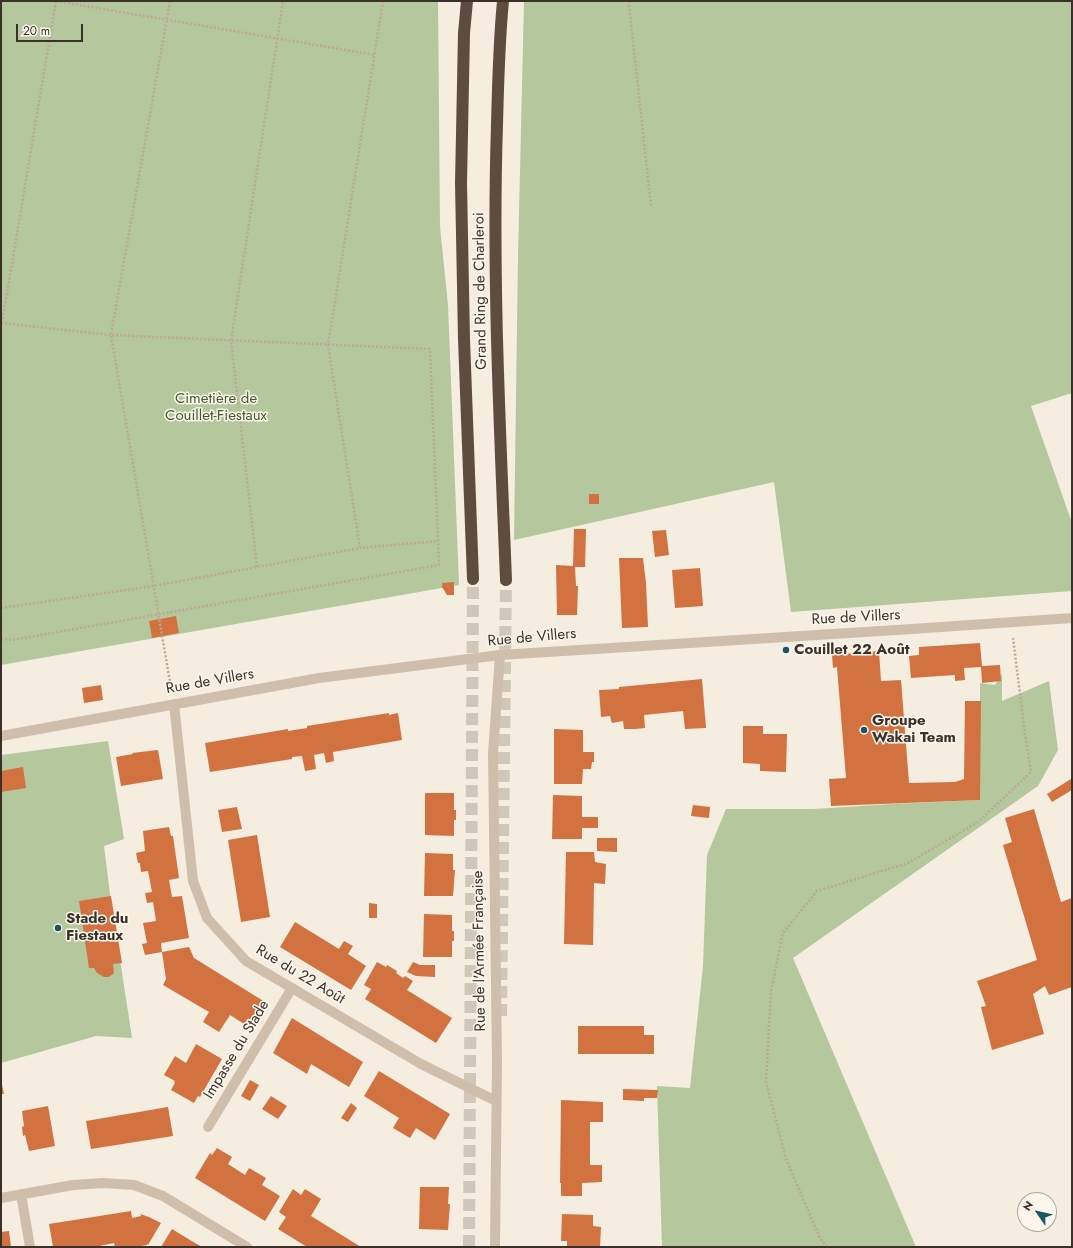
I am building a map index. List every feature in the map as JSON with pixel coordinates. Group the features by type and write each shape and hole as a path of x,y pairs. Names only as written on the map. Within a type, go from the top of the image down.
{"highway":[{"name":"Grand Ring de Charleroi","path":"467,1 464,33 462,183 464,339 473,579"},
{"name":"Grand Ring de Charleroi","path":"503,1 500,38 495,188 497,334 506,580"}],"street":[{"name":"Rue de Villers","path":"1,736 319,678 500,655 1072,618"},
{"name":"Rue de l'Armée Française","path":"495,1247 496,1101 493,753 500,655"},
{"name":"Rue du 22 Août","path":"174,704 193,881 207,918 246,961 421,1064 496,1101"},
{"name":"Impasse du Stade","path":"208,1127 292,988"},
{"path":"1,1195 21,1194 73,1185 103,1183 134,1185 163,1196 247,1247"},
{"path":"21,1194 30,1247"}],"path":[{"path":"1,639 12,640 439,565 430,349 111,335 1,323 56,1 375,55"},
{"path":"170,1 111,335 174,704"},
{"path":"257,567 231,341 283,1"},
{"path":"360,548 328,345 383,1"},
{"path":"630,1 629,5 651,206"},
{"path":"1,608 154,586 360,548 438,541"},
{"path":"827,1247 820,1238 786,1159 766,1082 771,991 783,932 817,891 908,863 978,822 1031,772 1011,622"}],"green space":[{"name":"Cimetière de Couillet-Fiestaux","path":"1,1 438,1 440,227 448,305 459,585 1,665"},
{"path":"524,1 1072,1 1072,393 1031,406 1072,523 1072,591 791,612 774,482 514,540 518,257"},
{"path":"1002,674 1002,701 1049,681 1058,750 1038,786 793,958 916,1247 662,1247 657,1086 690,1088 703,966 707,855 726,809 814,809 980,800 980,683 995,685"},
{"name":"Stade du Fiestaux","path":"108,741 124,839 104,846 132,1038 96,1036 1,1063 1,755"}],"building":[{"path":"589,494 599,494 599,504 589,504"},
{"path":"574,529 586,529 585,567 575,567 576,586 578,586 577,615 557,615 556,565 573,566"},
{"path":"666,530 669,555 655,557 652,531"},
{"path":"619,558 643,558 648,627 622,628"},
{"path":"700,568 703,606 675,608 672,570"},
{"path":"454,582 454,595 447,595 442,587 442,583"},
{"path":"176,616 179,633 152,638 149,621"},
{"path":"980,643 982,666 1000,665 1001,681 982,683 981,667 964,668 965,680 955,681 955,675 911,678 909,656 919,655 919,647"},
{"path":"879,651 881,681 901,680 909,783 955,782 964,779 965,701 981,701 980,800 831,806 829,779 846,778 837,667 833,668 832,655"},
{"path":"702,679 706,728 685,729 683,711 644,715 645,728 635,729 624,729 623,721 612,723 610,716 601,717 599,690"},
{"path":"101,685 103,700 84,703 82,688"},
{"path":"389,713 389,715 398,713 402,740 333,752 334,761 326,763 324,753 314,755 316,769 305,771 302,756 292,757 292,759 210,772 205,743 288,729 288,731 307,728 307,726"},
{"path":"743,726 763,726 763,734 787,734 786,772 760,771 760,764 743,763"},
{"path":"554,729 583,730 583,752 594,752 594,762 592,762 591,769 583,769 582,784 554,784"},
{"path":"158,750 163,779 121,786 116,757 133,754 132,753"},
{"path":"23,767 26,788 1,792 1,771"},
{"path":"1071,779 1072,790 1052,802 1047,794"},
{"path":"425,793 454,793 454,810 456,810 456,820 454,820 454,836 425,835"},
{"path":"553,795 582,796 582,817 598,817 598,828 582,828 582,839 552,839"},
{"path":"693,805 710,807 709,818 691,816"},
{"path":"237,807 242,829 222,832 218,810"},
{"path":"1034,809 1061,902 1072,898 1072,987 1049,995 1045,986 1033,994 1044,1034 992,1050 981,1007 986,1006 977,981 1037,960 1003,845 1012,842 1005,818"},
{"path":"169,827 171,836 173,836 179,878 169,880 172,897 182,896 189,938 161,943 162,952 145,955 142,944 147,943 143,923 156,921 153,902 147,903 145,893 152,892 148,871 141,872 140,863 138,863 136,853 145,851 143,831"},
{"path":"257,835 270,917 241,922 228,840"},
{"path":"597,838 617,838 617,852 597,851"},
{"path":"566,852 594,852 595,862 606,864 605,884 594,883 593,945 564,944"},
{"path":"425,853 453,854 453,870 455,870 453,896 424,896"},
{"path":"111,896 122,963 113,964 114,973 109,977 104,977 97,973 94,968 89,968 79,901"},
{"path":"369,903 377,904 377,918 369,918"},
{"path":"424,914 452,915 452,931 454,931 454,941 452,941 452,957 423,957"},
{"path":"295,922 339,949 344,941 353,946 348,954 366,966 351,990 280,947"},
{"path":"189,947 194,958 265,1002 249,1027 230,1015 219,1032 203,1022 209,1012 163,985 166,979 162,952"},
{"path":"377,962 386,967 387,965 397,971 396,973 403,978 405,976 413,981 407,990 452,1018 436,1043 365,999 371,989 364,985"},
{"path":"413,962 420,965 435,965 435,977 416,976 407,972"},
{"path":"292,1018 363,1062 349,1087 311,1064 307,1074 273,1053"},
{"path":"578,1026 644,1026 644,1035 654,1035 654,1054 578,1054"},
{"path":"196,1044 222,1059 200,1097 198,1096 194,1103 171,1090 175,1081 164,1075 175,1056 186,1063"},
{"path":"379,1071 450,1114 435,1140 416,1128 410,1138 393,1128 399,1118 364,1096"},
{"path":"1,1080 4,1094 1,1094"},
{"path":"250,1080 259,1085 250,1101 241,1096"},
{"path":"623,1089 658,1090 657,1098 644,1098 644,1101 623,1100"},
{"path":"271,1096 287,1106 278,1119 262,1109"},
{"path":"561,1100 603,1102 603,1122 590,1122 590,1165 602,1165 602,1182 582,1183 582,1196 561,1196"},
{"path":"351,1103 357,1108 348,1122 341,1118"},
{"path":"48,1106 55,1146 29,1151 25,1135 23,1136 22,1127 24,1126 22,1111"},
{"path":"168,1107 173,1136 91,1149 86,1121"},
{"path":"217,1148 232,1157 228,1164 245,1175 249,1168 266,1178 262,1185 280,1196 265,1221 195,1178 210,1153 212,1155"},
{"path":"420,1187 449,1187 448,1204 450,1204 448,1230 419,1229"},
{"path":"293,1189 301,1195 305,1189 321,1199 311,1216 361,1247 307,1247 278,1229 286,1217 279,1212"},
{"path":"131,1211 132,1218 141,1216 140,1214 161,1223 148,1245 147,1243 147,1245 136,1247 115,1247 114,1243 95,1247 53,1247 49,1224"},
{"path":"562,1214 593,1215 593,1226 601,1227 600,1247 567,1247 567,1241 561,1241"},
{"path":"172,1229 190,1240 202,1247 161,1247"},
{"path":"9,1231 11,1247 1,1247 1,1232"}],"tunnel":[{"path":"469,1247 473,579"},
{"path":"501,1016 506,580"}],"place":[{"name":"Couillet 22 Août","path":"786,650"},
{"name":"Groupe Wakai Team","path":"864,730"},
{"name":"Stade du Fiestaux","path":"58,928"}]}
